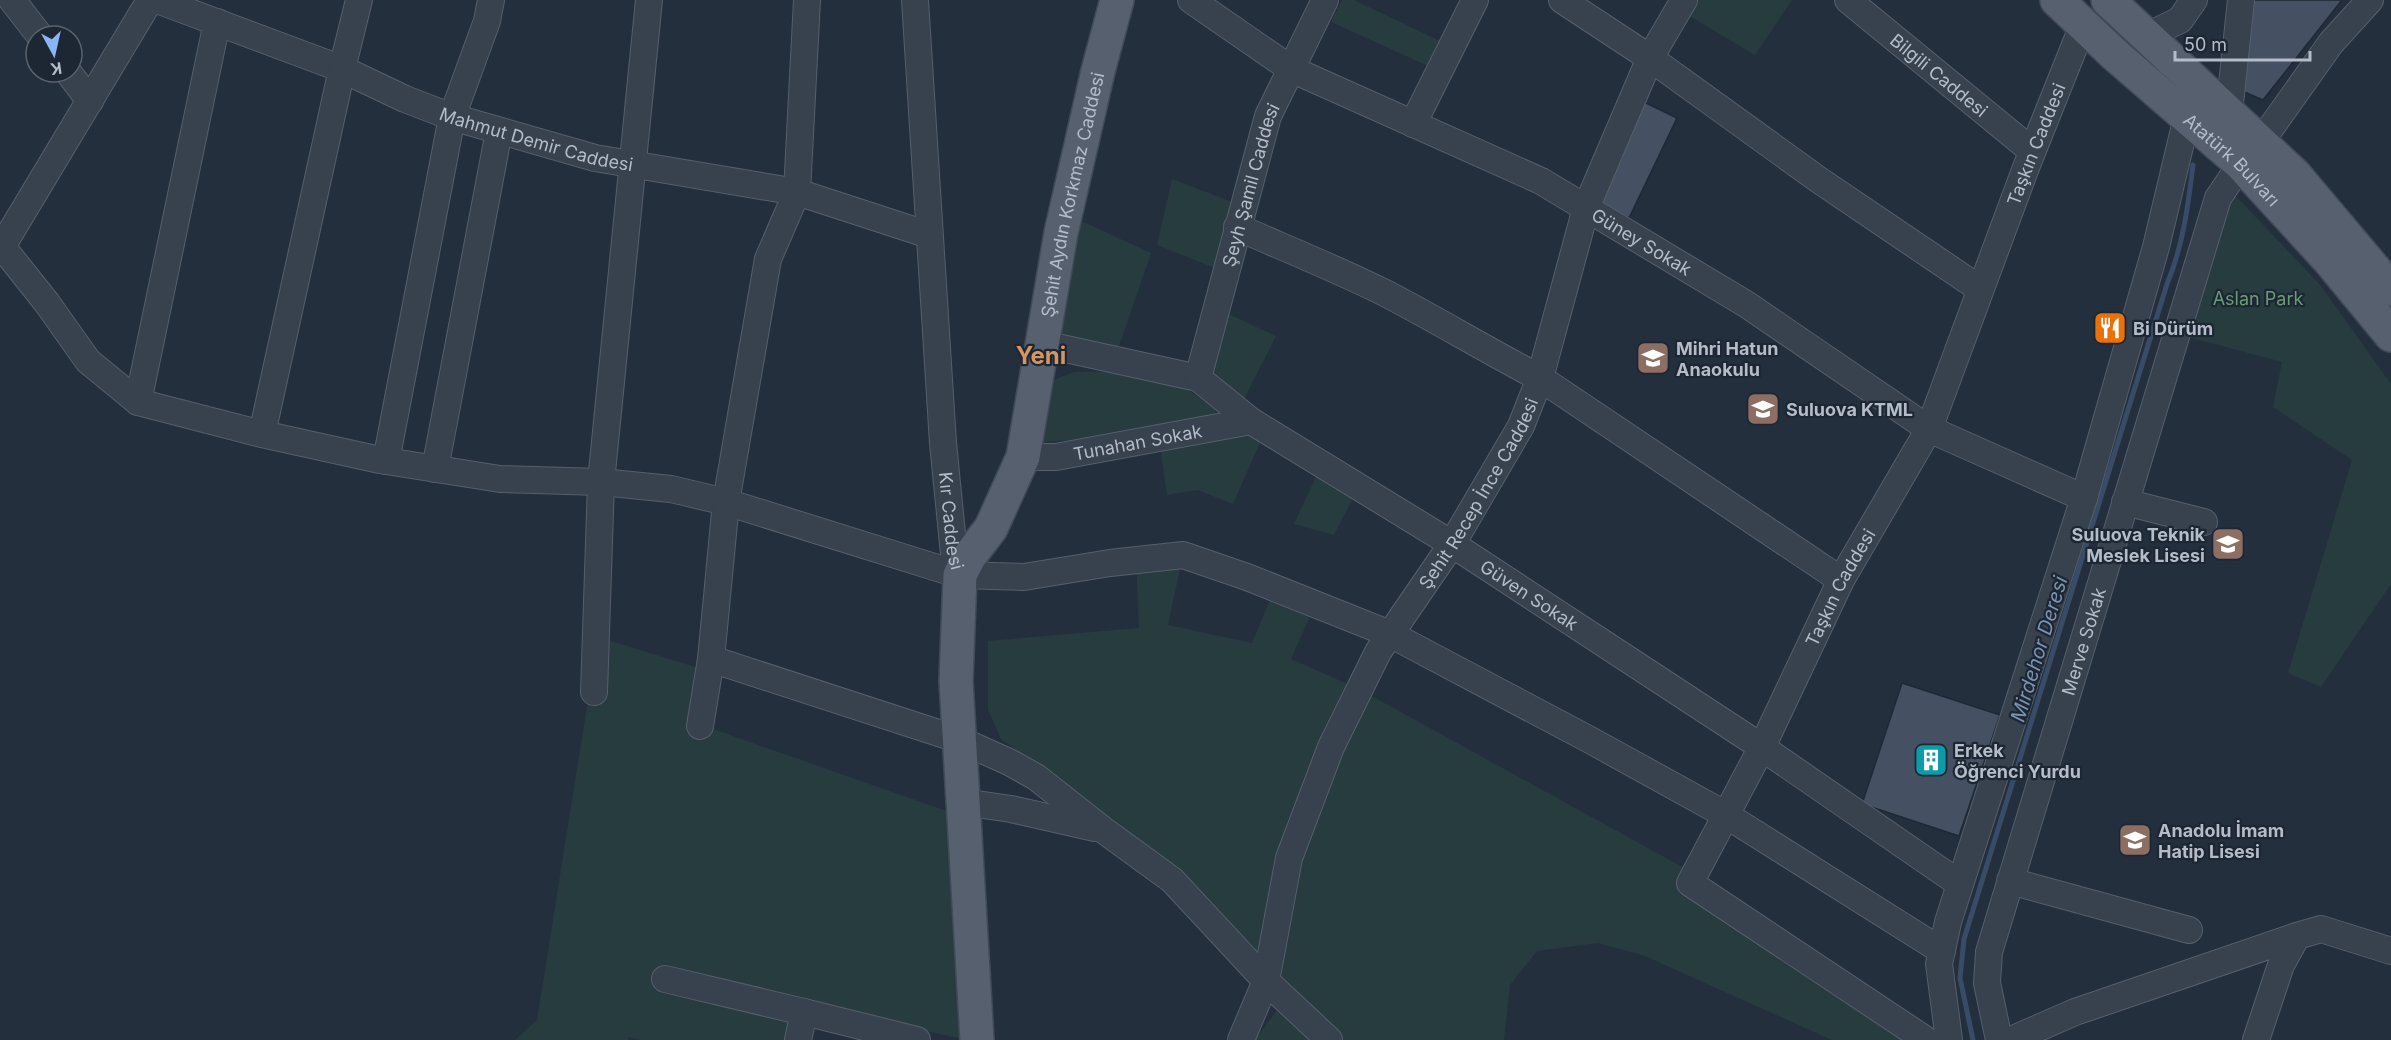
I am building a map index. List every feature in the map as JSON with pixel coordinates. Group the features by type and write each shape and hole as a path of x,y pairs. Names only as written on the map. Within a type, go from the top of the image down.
{"main road":[{"name":"Şehit Aydın Korkmaz Caddesi","path":"964,566 1011,426 1052,192 1098,0"},
{"name":"Şehit Aydın Korkmaz Caddesi","path":"964,566 992,528 1023,458 1061,233 1098,71 1117,0"},
{"name":"Atatürk Bulvarı","path":"2057,0 2187,117 2244,162 2331,261 2391,336"},
{"name":"Atatürk Bulvarı","path":"2108,0 2229,113 2244,162"},
{"name":"Atatürk Bulvarı","path":"2244,162 2295,175 2391,289"},
{"name":"Kır Caddesi","path":"964,566 956,681 977,1040"}],"street":[{"path":"12,0 31,24"},
{"path":"150,0 1,247 47,303 88,361 138,402 262,434 386,461 435,469 500,479 602,482 671,489 964,566 1024,577 1110,563 1183,555 1247,577 1390,634 1582,735 1726,815 1942,951"},
{"path":"262,434 359,0"},
{"path":"386,461 452,117 487,21 491,0"},
{"path":"594,692 602,482 649,0"},
{"path":"700,726 711,659 726,502 768,259 797,192 807,0"},
{"name":"Kır Caddesi","path":"915,0 943,443 954,554 964,566"},
{"name":"Güney Sokak","path":"1191,0 1291,69 1541,181 1746,304 1929,429 2084,498"},
{"name":"Şeyh Şamil Caddesi","path":"1198,378 1268,116 1325,0"},
{"path":"1413,124 1475,0"},
{"path":"1562,0 1650,58 1818,180 1980,289"},
{"name":"Şehit Recep İnce Caddesi","path":"1241,1040 1266,981 1289,858 1330,747 1378,652 1452,544 1521,426 1540,378 1586,208 1650,58 1684,0"},
{"name":"Bilgili Caddesi","path":"1848,0 2032,151"},
{"path":"2146,36 2180,20 2194,0"},
{"path":"2229,113 2241,0"},
{"name":"Merve Sokak","path":"1999,1040 1988,983 1989,952 2218,198 2331,43 2370,0"},
{"name":"Mahmut Demir Caddesi","path":"170,2 342,69 405,99 452,117 595,158 797,192 929,235"},
{"path":"138,402 217,22"},
{"name":"Taşkın Caddesi","path":"1926,1040 1690,883 1762,747 1841,580 1929,429 2032,151 2083,25"},
{"path":"77,84 90,101"},
{"path":"1949,1040 1939,964 1942,951 1960,884 2084,498 2156,247 2187,117"},
{"path":"435,469 499,130"},
{"path":"1237,227 1385,293 1540,378 1841,580"},
{"name":"Güven Sokak","path":"1043,344 1198,378 1251,421 1452,544 1762,747 1960,884"},
{"name":"Tunahan Sokak","path":"1023,458 1056,457 1251,421"},
{"path":"2125,502 2204,522"},
{"path":"711,659 960,740 1036,777 1172,880 1266,981 1329,1040"},
{"path":"963,802 1011,808 1102,829"},
{"path":"2010,881 2189,930"},
{"path":"2011,1040 2075,1012 2321,929 2391,951"},
{"path":"2256,1040 2281,965 2297,936"},
{"path":"665,979 918,1040"},
{"path":"798,1040 804,1012"}],"green space":[{"path":"1342,0 1354,0 1442,42 1428,66 1331,22"},
{"path":"1695,0 1792,0 1755,55 1686,14"},
{"path":"1172,179 1243,206 1225,272 1157,245"},
{"name":"Aslan Park","path":"2233,193 2321,286 2391,384 2391,584 2321,687 2288,673 2352,460 2273,407 2282,362 2188,337"},
{"path":"1066,214 1151,253 1115,358 1043,344"},
{"path":"1216,308 1276,336 1238,411 1198,378"},
{"path":"1128,371 1176,382 1215,408 1215,416 1210,419 1072,440 1044,442 1038,434 1051,381 1074,372"},
{"path":"1250,427 1262,438 1233,504 1198,490 1167,495 1160,447"},
{"path":"1318,472 1355,494 1334,535 1294,524"},
{"path":"1183,555 1168,625 1252,643 1275,588 1315,605 1291,659 1359,689 1686,869 1926,1040 1832,1040 1645,956 1598,943 1537,951 1510,985 1504,1040 1329,1040 1266,981 1118,823 1001,739 988,710 988,641 1139,628 1136,560"},
{"path":"598,637 718,674 713,729 955,814 966,1040 801,1002 788,1040 642,1040 628,1037 628,1040 515,1040 537,1020"},
{"path":"1277,1010 1312,1040 1255,1040"}],"building":[{"path":"2246,0 2342,0 2263,100 2235,88"},
{"path":"1644,102 1677,118 1629,218 1596,202"},
{"name":"Erkek Öğrenci Yurdu","path":"1902,683 2000,715 1959,836 1862,804"}],"waterway":[{"name":"Mirdehor Deresi","path":"1973,1040 1960,978 1964,939 2173,270 2187,211 2193,165"}],"place":[{"name":"Bi Dürüm","path":"2110,328"},
{"name":"Mihri Hatun Anaokulu","path":"1653,358"},
{"name":"Suluova KTML","path":"1763,409"},
{"name":"Suluova Teknik Meslek Lisesi","path":"2228,544"},
{"name":"Erkek Öğrenci Yurdu","path":"1931,760"},
{"name":"Anadolu İmam Hatip Lisesi","path":"2135,840"}],"district":[{"name":"Yeni","path":"1041,355"}]}
